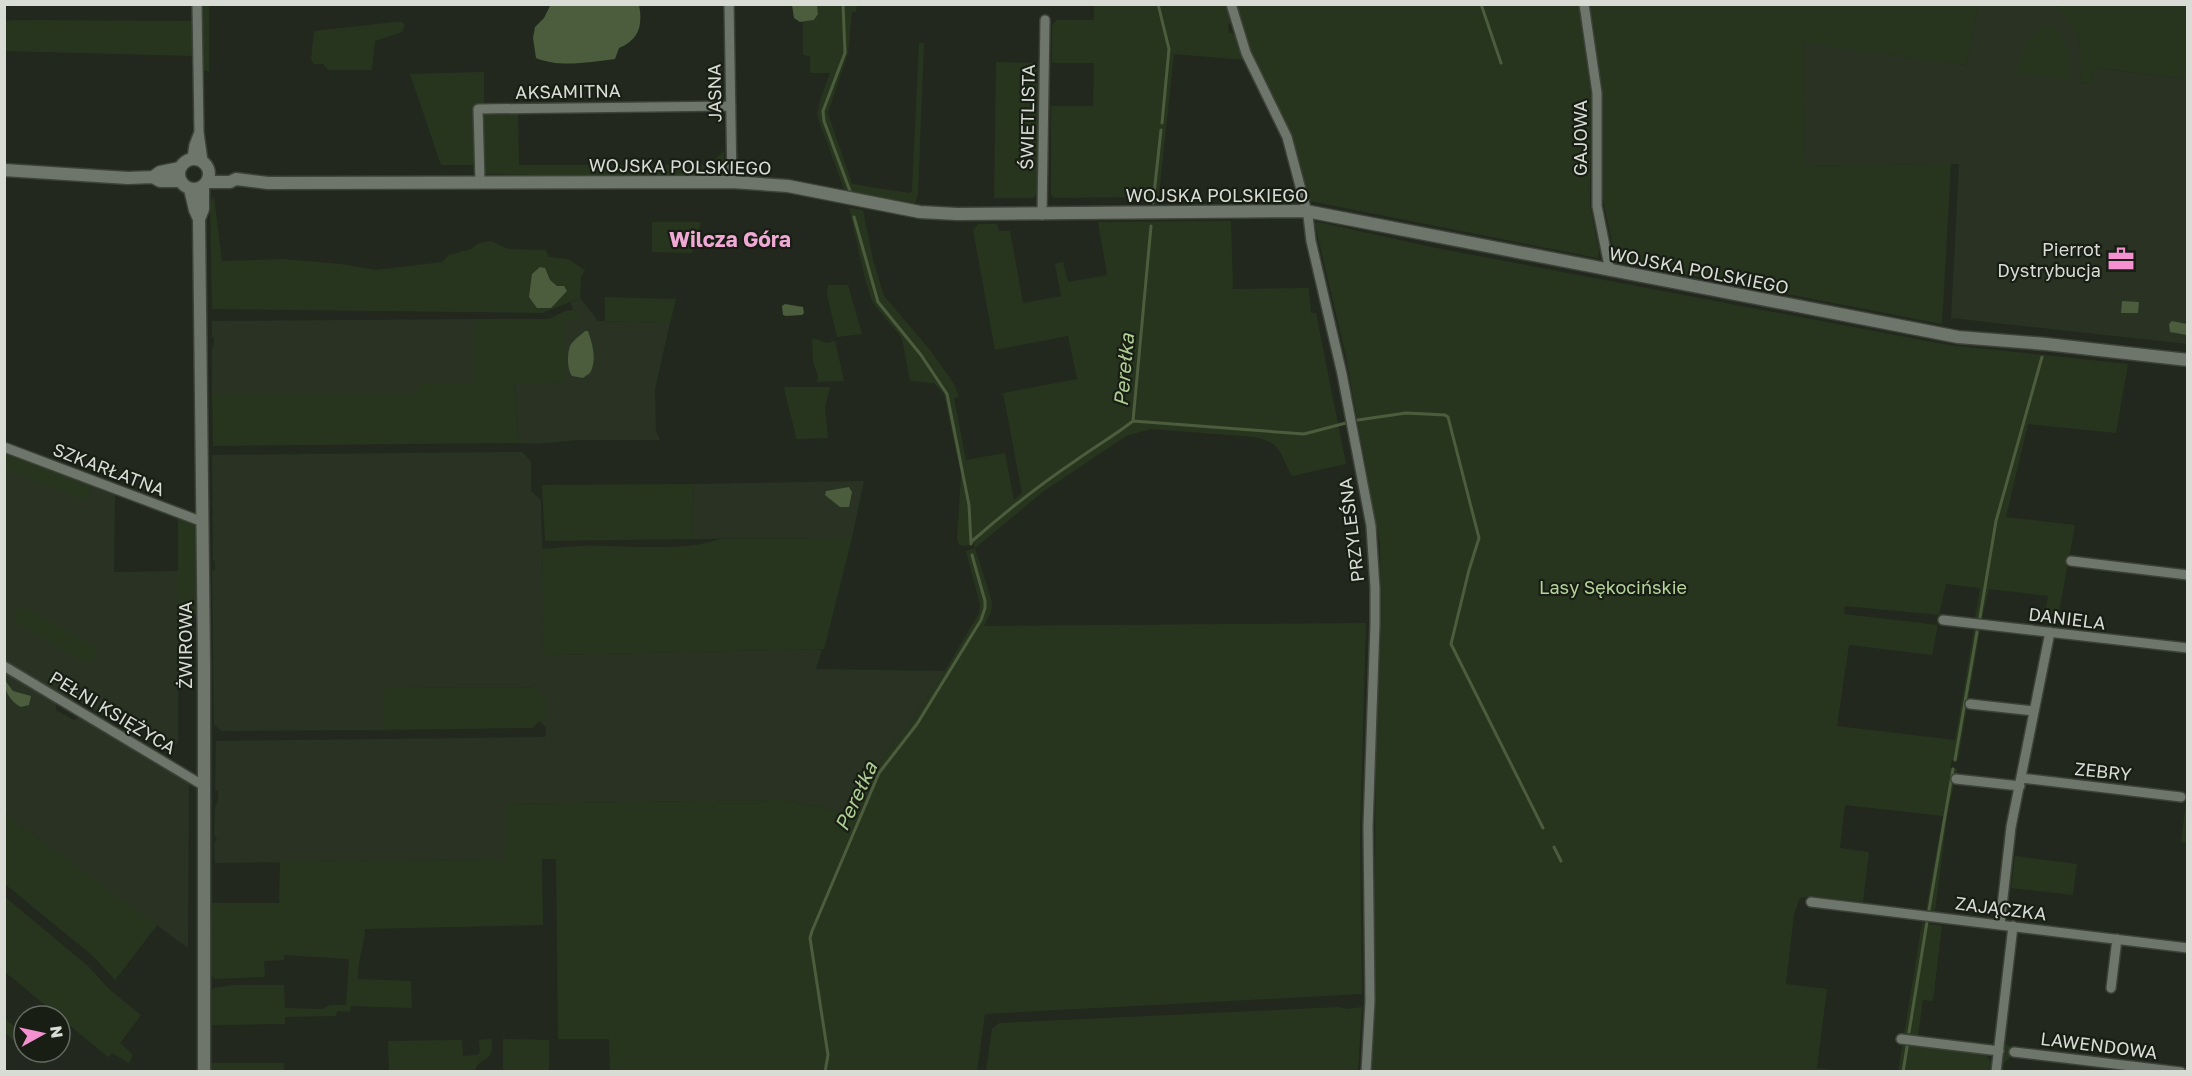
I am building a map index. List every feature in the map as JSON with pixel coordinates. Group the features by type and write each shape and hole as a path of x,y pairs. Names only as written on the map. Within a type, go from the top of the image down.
{"street":[{"path":"196,175 199,132 197,4"},
{"name":"JASNA","path":"729,4 732,182"},
{"name":"PRZYLEŚNA","path":"1232,4 1246,53 1285,130 1306,211 1351,419 1373,544 1375,624 1368,827 1370,1001 1366,1071"},
{"name":"GAJOWA","path":"1584,4 1597,93 1597,206 1610,271"},
{"name":"ŚWIETLISTA","path":"1042,214 1045,20"},
{"name":"AKSAMITNA","path":"480,182 478,109 731,106"},
{"name":"WOJSKA POLSKIEGO","path":"4,170 128,178 153,177 160,172 196,175 230,182 236,179 268,183 732,182 788,186 920,212 1042,214 1306,211 1958,337 2046,344 2187,360"},
{"name":"ŻWIROWA","path":"196,175 202,209 199,219 203,522 204,1071"},
{"name":"SZKARŁATNA","path":"4,447 203,522"},
{"path":"2071,561 2187,574"},
{"name":"DANIELA","path":"1943,620 2187,648"},
{"path":"2000,924 2012,827 2050,633"},
{"name":"PEŁNI KSIĘŻYCA","path":"4,666 204,786"},
{"path":"1970,704 2034,711"},
{"name":"ZEBRY","path":"1956,779 2020,782 2181,796"},
{"name":"ZAJĄCZKA","path":"1811,902 2187,948"},
{"path":"1996,1071 2013,926"},
{"path":"2110,988 2117,939"},
{"path":"1901,1039 1999,1051"},
{"name":"LAWENDOWA","path":"2014,1052 2181,1071"}],"shaded area":[{"path":"551,4 639,5 640,25 631,41 619,48 615,59 575,63 545,61 536,58 533,38 535,27 544,18"},
{"path":"1981,4 2056,5 2075,28 2083,53 2081,82 2089,83 2097,68 2187,79 2187,344 1951,318 1959,164 1805,166 1803,42 1966,65 1978,6"},
{"path":"792,5 817,5 818,14 814,20 800,22 794,18"},
{"path":"540,267 545,268 550,280 557,286 564,286 567,291 551,308 537,308 529,297 532,274"},
{"path":"580,298 598,321 670,323 655,389 656,431 660,440 519,443 514,383 566,382 566,319 578,312 573,310 570,302"},
{"path":"2122,301 2139,302 2138,313 2121,313"},
{"path":"785,304 803,307 804,313 802,315 783,315 782,306"},
{"path":"476,319 476,384 419,384 419,394 212,394 214,338 212,337 212,321"},
{"path":"2172,321 2187,324 2187,335 2170,332 2169,324"},
{"path":"585,331 588,331 590,336 594,358 590,373 583,378 572,376 568,357 571,344"},
{"path":"5,450 115,491 114,572 178,571 178,742 174,746 121,715 103,715 76,700 67,700 5,663"},
{"path":"522,452 531,461 531,491 541,500 545,655 822,649 816,669 945,671 908,727 884,756 854,814 787,800 507,804 506,860 215,863 214,844 217,838 214,836 215,807 218,800 218,791 215,790 216,741 545,737 546,696 538,696 538,688 384,687 384,730 221,731 214,724 212,571 215,569 215,562 213,560 212,455"},
{"path":"864,481 852,538 691,539 694,484"},
{"path":"849,487 852,492 849,507 840,507 825,495 826,491"},
{"path":"4,672 56,703 56,710 73,720 80,717 189,783 188,948 5,814"},
{"path":"4,679 13,691 31,696 29,705 21,707 11,699 6,691"}],"green space":[{"path":"201,5 209,5 209,71 204,71"},
{"path":"817,5 857,5 856,12 852,12 848,53 828,113 852,184 909,193 912,191 919,43 924,43 918,194 915,203 845,192 817,115 830,73 810,73 810,56 803,55 803,22 814,20 818,14"},
{"path":"1094,5 1229,5 1233,21 1228,25 1229,33 1235,34 1245,60 1174,54 1158,204 1146,204 1142,197 1054,198 1051,194 1051,106 1093,106 1094,63 1052,63 1052,25 1057,20 1094,20"},
{"path":"1234,5 1579,5 1591,93 1590,205 1599,251 1598,258 1309,201 1284,120 1242,33"},
{"path":"1588,5 1981,5 1978,6 1966,65 1803,43 1805,166 1951,164 1942,324 1616,261 1602,195 1602,90"},
{"path":"2056,5 2187,5 2187,79 2097,68 2089,83 2081,82 2082,57 2079,40 2071,24"},
{"path":"5,21 192,21 193,56 5,51"},
{"path":"402,22 405,25 402,32 375,41 372,70 328,70 323,64 314,64 311,60 314,31"},
{"path":"2044,26 2057,27 2061,33 2067,53 2070,80 2017,73 2026,46"},
{"path":"996,62 1038,63 1037,194 1033,198 994,198"},
{"path":"484,72 484,105 475,106 476,165 441,165 410,74"},
{"path":"484,113 518,113 519,165 709,165 724,151 724,171 720,175 693,176 692,178 484,174"},
{"path":"214,197 222,261 283,259 341,264 376,270 442,262 449,255 471,249 479,243 491,241 508,249 546,250 549,257 568,259 585,270 581,277 580,298 542,313 212,309 210,202"},
{"path":"849,208 863,210 873,260 884,296 930,350 954,384 959,397 954,398 966,460 1005,453 1014,500 1022,493 1003,393 1077,379 1068,336 995,350 973,230 978,224 997,224 999,231 1010,231 1023,303 1061,296 1055,264 1063,262 1068,282 1107,275 1098,222 1231,221 1233,289 1309,288 1311,313 1316,313 1346,464 1292,476 1279,450 1263,439 1151,429 1126,436 1044,491 975,548 974,544 959,545 957,539 961,475 944,394 934,383 910,381 902,338 873,303 866,283"},
{"path":"652,222 701,222 692,253 652,252"},
{"name":"Lasy Sękocińskie","path":"1318,222 1436,248 1948,345 2128,364 2116,433 2028,424 2006,517 2075,525 2057,623 2043,622 2048,596 1989,589 1982,619 1975,618 1980,588 1946,584 1939,615 1845,606 1844,614 1938,625 1932,655 1849,645 1837,726 1955,740 1974,629 1980,630 1958,760 1952,760 1950,768 1957,769 1947,817 1935,911 1926,909 1943,816 1845,805 1840,848 1869,852 1863,902 1812,896 1800,898 1794,914 1786,984 1827,989 1817,1068 1843,1071 1379,1072 1371,1069 1374,1014 1376,736 1381,632 1380,545 1346,357 1315,224"},
{"path":"828,285 848,285 862,334 837,337 827,295"},
{"path":"605,297 676,299 670,323 605,321"},
{"path":"565,311 578,312 579,319 566,319 566,382 514,384 519,443 213,446 212,394 418,394 419,384 476,383 476,319 549,319"},
{"path":"812,338 827,343 835,341 844,381 817,382"},
{"path":"784,387 830,387 825,407 828,438 796,439"},
{"path":"4,450 93,483 86,501 5,468"},
{"path":"694,484 691,539 545,541 542,485"},
{"path":"178,515 195,524 196,614 178,614"},
{"path":"852,538 824,649 544,655 542,549 574,546 688,546 720,539"},
{"path":"975,548 992,602 991,612 984,626 1366,623 1360,834 1362,994 985,1014 977,1071 610,1071 609,1039 558,1039 556,859 542,859 543,925 365,929 358,979 411,981 412,1008 351,1006 350,1012 337,1011 336,1016 285,1017 285,1024 212,1025 212,991 214,988 234,985 284,985 285,1008 322,1009 330,1005 346,1005 349,959 284,955 284,960 264,961 265,977 215,979 210,974 212,903 279,903 280,862 506,860 506,804 787,800 854,814 884,756 908,727 945,671 979,613 980,605 966,551"},
{"path":"25,607 95,647 96,656 93,661 86,663 16,623 15,611"},
{"path":"384,687 538,688 539,696 546,696 546,727 539,721 533,728 384,730"},
{"path":"2187,794 2188,843 2181,842"},
{"path":"5,814 157,925 115,980 93,956 5,884"},
{"path":"2015,856 2077,864 2073,895 2011,888"},
{"path":"5,897 89,967 110,990 141,1015 120,1043 133,1055 129,1063 112,1053 108,1057 72,1027 72,1004 44,1004 5,972"},
{"path":"1922,923 1942,926 1933,1001 1923,1000 1918,1036 1904,1035"},
{"path":"1339,1007 1347,1009 1362,1007 1358,1071 986,1071 992,1029 999,1023"},
{"path":"4,1018 12,1024 12,1039 5,1033"},
{"path":"491,1039 492,1047 489,1056 480,1062 475,1071 389,1071 388,1041 462,1040 463,1056 478,1055 479,1040"},
{"path":"503,1039 549,1040 549,1071 503,1071"},
{"path":"1903,1042 1985,1054 1991,1062 1990,1071 1898,1072"},
{"path":"2002,1042 2013,1048 2011,1057 2004,1063 2003,1071 1999,1072"},
{"path":"211,1063 284,1063 284,1071 211,1071"}],"waterway":[{"path":"843,4 845,53 823,111 824,121 850,191"},
{"name":"Perełka","path":"1158,4 1169,49 1162,123"},
{"path":"1481,4 1501,63"},
{"name":"Perełka","path":"1153,203 1161,130"},
{"path":"854,217 878,302 921,355 947,394 969,505 971,544"},
{"name":"Perełka","path":"971,542 1061,470 1133,421 1151,226"},
{"path":"1980,617 1996,521 2042,357"},
{"path":"1358,420 1406,413 1448,417 1479,538 1451,644 1543,828"},
{"path":"1133,421 1304,434 1346,423"},
{"name":"Perełka","path":"825,1072 828,1055 810,938 879,773 917,724 981,620 985,601 972,555"},
{"path":"1955,760 1977,632"},
{"path":"1929,910 1953,769"},
{"path":"1554,847 1561,861"},
{"path":"1909,1032 1927,922"},
{"path":"1903,1072 1907,1047"}],"place":[{"name":"Pierrot Dystrybucja","path":"2121,259"}],"district":[{"name":"Wilcza Góra","path":"730,239"}]}
